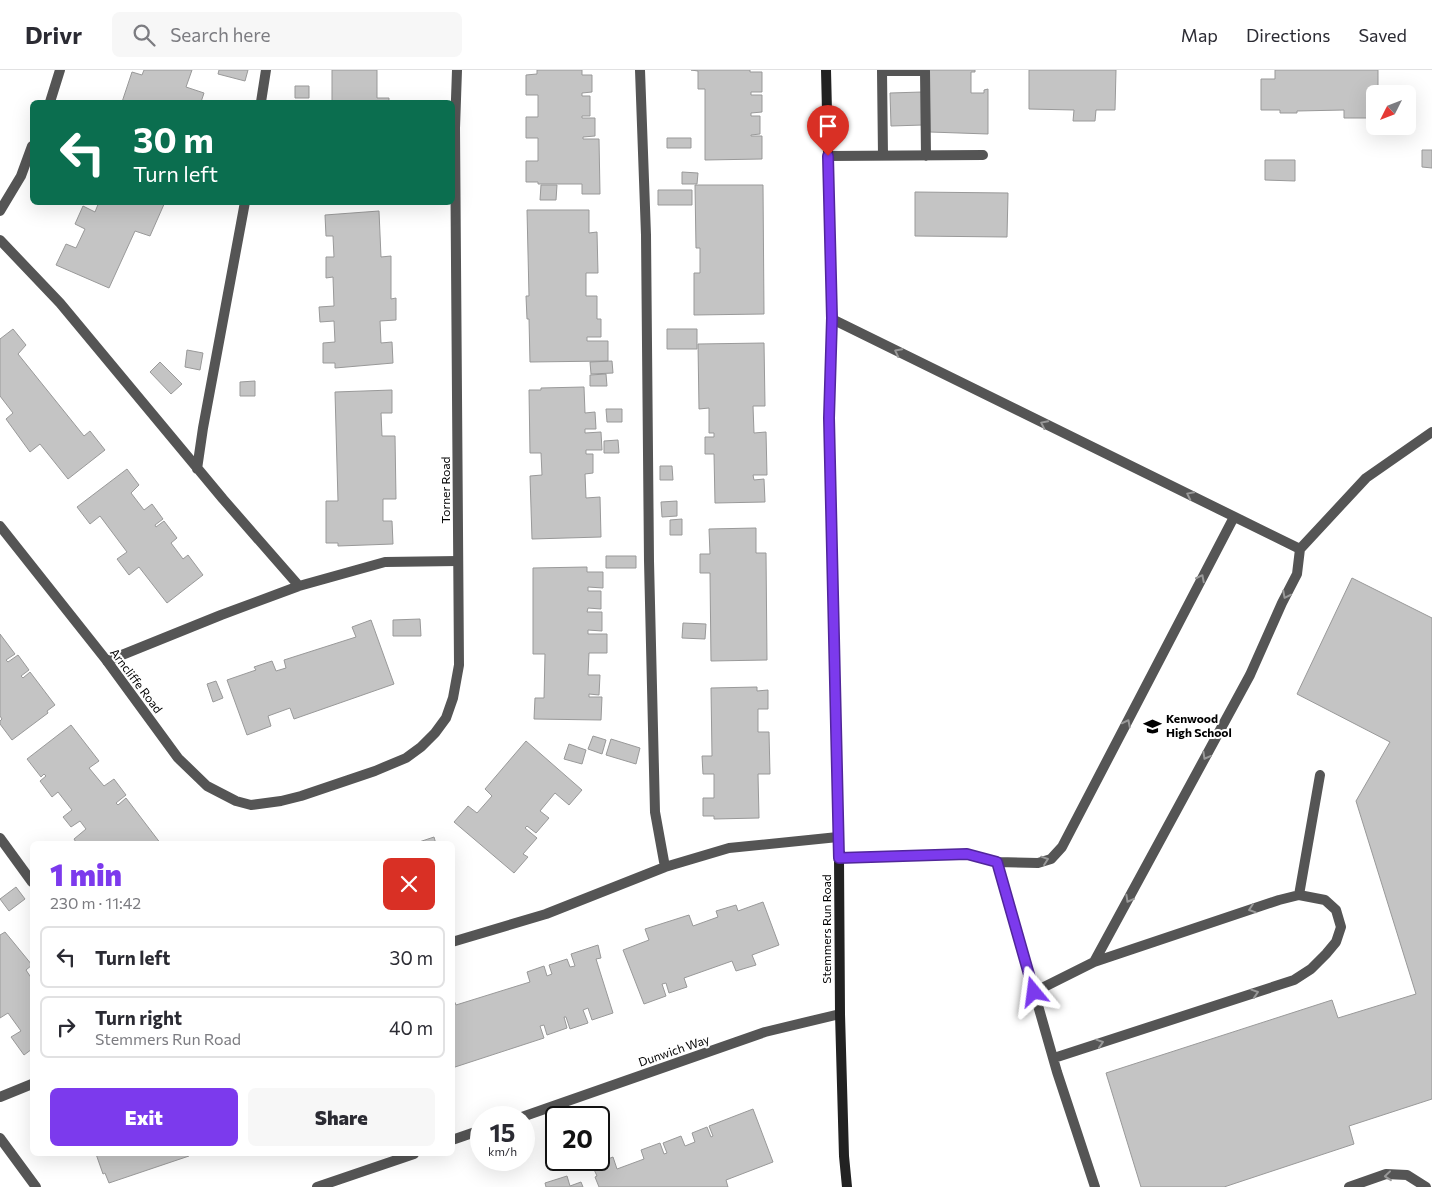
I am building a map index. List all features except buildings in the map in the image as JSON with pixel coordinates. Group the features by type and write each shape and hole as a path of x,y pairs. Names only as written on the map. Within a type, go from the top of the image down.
{"main road":[{"name":"Stemmers Run Road","path":"826,70 832,318 829,418 839,858 840,1014 844,1156 848,1187"}],"street":[{"path":"51,100 60,70"},
{"path":"261,100 266,70"},
{"name":"Torner Road","path":"281,801 375,772 406,758 435,733 446,718 454,698 459,665 455,128 457,70"},
{"path":"640,70 646,235 649,561 655,812 665,867"},
{"path":"884,156 882,71 906,70 925,71 926,156"},
{"path":"0,211 21,176 30,151"},
{"path":"828,156 983,155"},
{"path":"197,469 244,205"},
{"path":"0,240 60,303 197,469 299,586"},
{"path":"832,318 1300,549"},
{"path":"1094,962 1250,675 1297,574 1300,549 1366,478 1432,432"},
{"path":"839,858 967,854 997,862 1038,862 1051,859 1062,847 1234,516"},
{"name":"Arncliffe Road","path":"0,526 107,661 178,758 207,786 236,801 251,805 281,801"},
{"path":"107,661 220,615 299,586 385,562 458,561"},
{"path":"1299,895 1320,775"},
{"path":"455,941 546,914 665,867 729,848 838,836"},
{"path":"0,838 30,879"},
{"path":"997,862 1034,992 1095,1187"},
{"path":"1034,992 1094,962 1279,900 1299,895 1325,900 1336,910 1341,927 1336,942 1311,969 1294,980 1054,1058"},
{"name":"Dunwich Way","path":"535,1112 765,1032 840,1014"},
{"path":"0,1097 30,1085"},
{"path":"455,1139 470,1134"},
{"path":"0,1138 36,1187"},
{"path":"317,1187 408,1156"},
{"path":"1349,1187 1386,1174 1407,1175 1426,1187"}],"place":[{"name":"Kenwood High School","path":"1152,726"}],"route":[{"path":"828,156 832,318 829,418 839,858 967,854 997,862 1034,992"}]}
